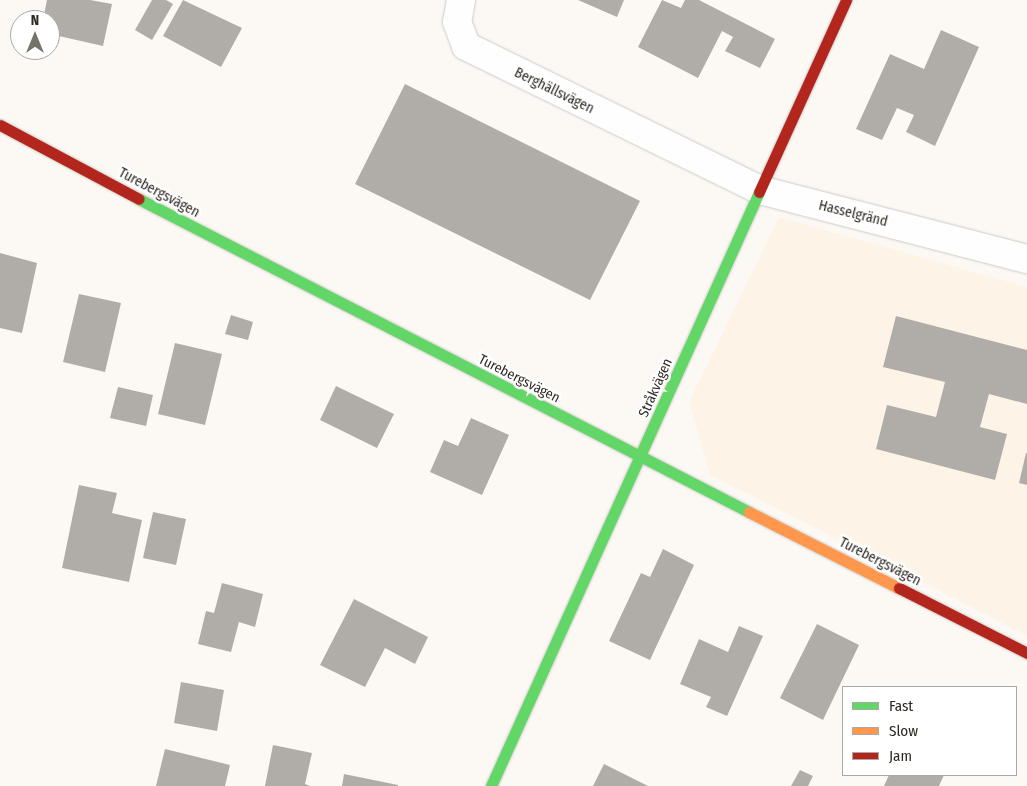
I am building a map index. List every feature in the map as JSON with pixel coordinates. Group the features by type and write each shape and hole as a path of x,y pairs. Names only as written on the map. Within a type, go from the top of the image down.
{"street":[{"name":"Berghällsvägen","path":"461,0 457,22 466,46 686,154"},
{"name":"Stråkvägen","path":"491,786 642,458 846,0"},
{"name":"Turebergsvägen","path":"0,125 290,279 1027,653"},
{"name":"Hasselgränd","path":"686,154 760,190 1027,258"}],"shaded area":[{"path":"779,217 1027,287 1027,635 710,475 689,402"}],"building":[{"path":"47,0 90,0 112,4 103,46 60,36 60,10 45,10"},
{"path":"152,0 166,0 173,4 152,40 135,30"},
{"path":"183,0 242,28 221,67 163,36"},
{"path":"578,0 624,0 617,17"},
{"path":"662,0 681,8 685,0 699,0 775,39 760,68 725,51 733,37 722,31 698,78 638,47"},
{"path":"941,30 979,47 935,146 906,132 914,115 897,108 882,140 856,129 890,54 924,69"},
{"path":"405,84 640,201 590,300 355,184"},
{"path":"0,253 37,263 22,333 0,328"},
{"path":"79,294 121,303 105,372 63,362"},
{"path":"231,315 253,322 248,340 225,334"},
{"path":"896,316 1027,350 1027,404 989,394 980,427 1007,434 995,480 876,449 887,405 936,417 945,382 883,367"},
{"path":"175,343 222,354 205,425 158,414"},
{"path":"336,386 394,414 377,448 320,420"},
{"path":"118,387 153,395 146,426 110,418"},
{"path":"471,418 509,435 482,495 430,472 444,440 458,446"},
{"path":"1027,453 1027,485 1019,483"},
{"path":"79,485 117,493 112,513 142,520 129,582 62,568"},
{"path":"153,512 186,519 176,565 143,558"},
{"path":"663,549 694,565 650,660 609,641 641,573 650,577"},
{"path":"222,583 263,594 255,627 239,622 231,652 198,644 206,611 214,613"},
{"path":"354,599 428,637 415,664 385,648 365,687 320,665"},
{"path":"817,624 859,645 823,720 780,698"},
{"path":"739,626 763,636 727,716 706,707 711,697 680,684 699,639 728,652"},
{"path":"181,682 224,690 217,731 174,723"},
{"path":"273,745 312,753 305,784 310,786 265,786"},
{"path":"165,749 230,765 225,786 156,786"},
{"path":"604,764 648,786 593,786"},
{"path":"800,770 813,776 808,786 791,786"},
{"path":"344,774 398,785 398,786 342,786"},
{"path":"889,776 944,776 939,786 884,786"}],"traffic: fast":[{"path":"491,786 759,192"},
{"path":"139,199 749,512"}],"traffic: slow":[{"path":"749,512 899,588"}],"traffic: jam":[{"path":"759,192 846,0"},
{"path":"0,125 139,199"},
{"path":"899,588 1027,653"}]}
